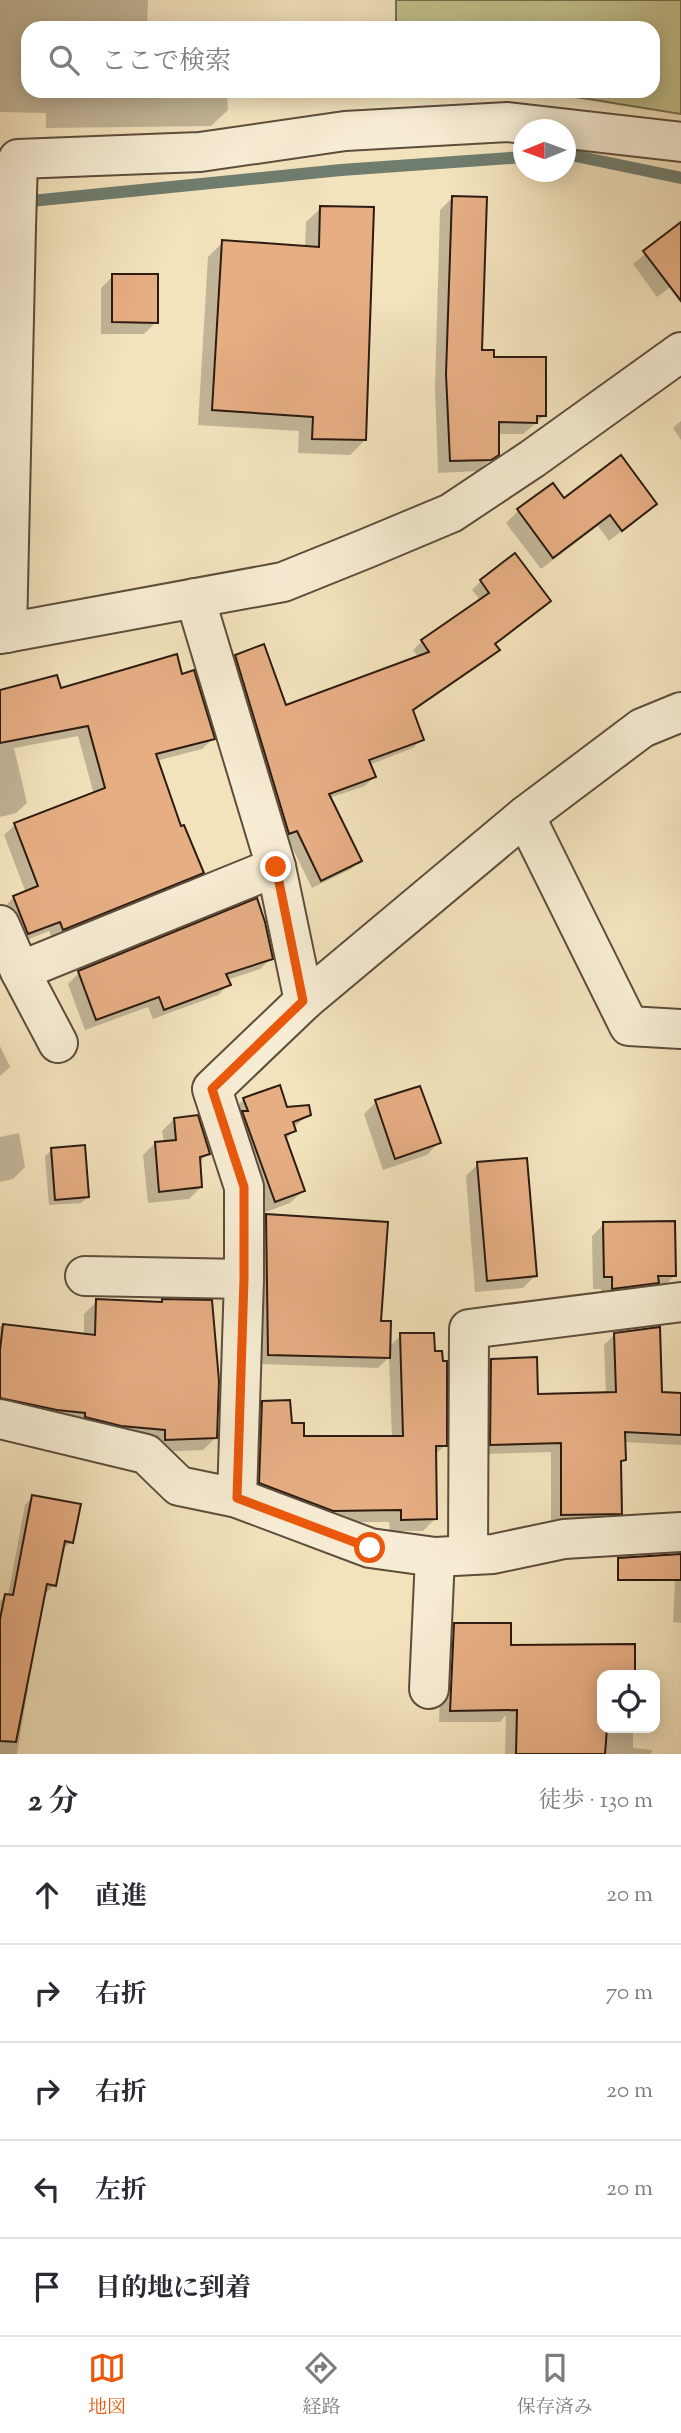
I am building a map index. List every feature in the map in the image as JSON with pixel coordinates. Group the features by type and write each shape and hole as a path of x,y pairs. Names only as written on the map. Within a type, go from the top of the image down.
{"street":[{"path":"681,142 508,122 345,131 200,152 12,164 8,228 4,633 283,582 451,513 681,352"},
{"path":"195,598 276,867 303,1001"},
{"path":"237,1498 244,1187 212,1089 303,1001 525,816 642,728 681,712"},
{"path":"525,816 629,1026 681,1028"},
{"path":"20,971 276,867"},
{"path":"0,925 20,971 58,1044"},
{"path":"85,1276 244,1279"},
{"path":"429,1689 452,1556 469,1329 681,1302"},
{"path":"0,1419 146,1454 179,1486 237,1498 370,1548 452,1556 494,1554 564,1539 681,1532"}],"shaded area":[{"path":"396,0 681,0 681,114 582,98 660,98 660,21 396,21"}],"building":[{"path":"452,196 487,197 482,350 494,350 494,357 546,357 546,416 537,416 537,423 499,422 499,455 491,460 450,461 446,374"},
{"path":"320,206 374,207 366,440 312,439 313,417 212,410 222,240 319,247"},
{"path":"681,222 681,301 643,251"},
{"path":"112,274 158,274 158,323 112,322"},
{"path":"621,455 657,504 622,531 610,515 553,558 517,509 553,483 564,498"},
{"path":"515,553 551,601 495,644 500,650 413,710 424,740 369,760 376,777 329,794 362,861 321,881 297,831 289,834 235,655 264,644 286,705 429,652 421,640 489,593 480,580"},
{"path":"177,654 182,674 194,670 215,739 156,754 181,826 184,825 204,873 63,930 60,922 28,934 13,896 38,886 14,823 105,788 88,726 0,743 0,690 57,675 61,688"},
{"path":"257,898 273,959 226,974 231,985 164,1010 159,997 96,1020 78,971"},
{"path":"280,1085 287,1107 309,1105 311,1115 293,1122 296,1131 285,1135 305,1191 275,1202 242,1111 248,1111 243,1098"},
{"path":"420,1086 441,1143 395,1159 375,1100"},
{"path":"198,1115 210,1154 200,1157 202,1187 159,1192 155,1142 176,1140 174,1118"},
{"path":"85,1145 89,1197 55,1200 51,1148"},
{"path":"527,1158 537,1276 487,1281 477,1162"},
{"path":"266,1214 388,1222 381,1321 391,1321 390,1358 268,1355"},
{"path":"675,1221 676,1276 658,1276 659,1283 612,1289 612,1277 604,1277 603,1222"},
{"path":"96,1299 162,1302 162,1299 212,1300 219,1381 217,1438 165,1440 165,1430 121,1426 85,1417 85,1413 0,1398 3,1324 95,1335"},
{"path":"660,1327 662,1392 681,1393 681,1435 625,1432 626,1460 621,1461 622,1514 561,1515 561,1443 490,1445 491,1359 537,1357 538,1394 616,1392 614,1333"},
{"path":"400,1333 434,1333 435,1351 442,1351 443,1361 447,1361 447,1446 436,1446 437,1519 401,1520 401,1510 333,1511 259,1483 262,1401 290,1400 292,1423 304,1423 304,1436 403,1436"},
{"path":"32,1495 81,1504 73,1543 65,1541 56,1586 47,1584 16,1742 0,1741 0,1619 5,1594 13,1595"},
{"path":"681,1554 681,1580 618,1580 618,1558"},
{"path":"454,1623 511,1623 511,1645 635,1644 635,1670 597,1670 597,1733 607,1733 605,1754 516,1754 517,1710 450,1711"}],"waterway":[{"path":"576,156 681,178"},
{"path":"21,202 341,170 513,158"}],"route":[{"path":"276,867 303,1001 212,1089 244,1187 237,1498 370,1548"}]}
